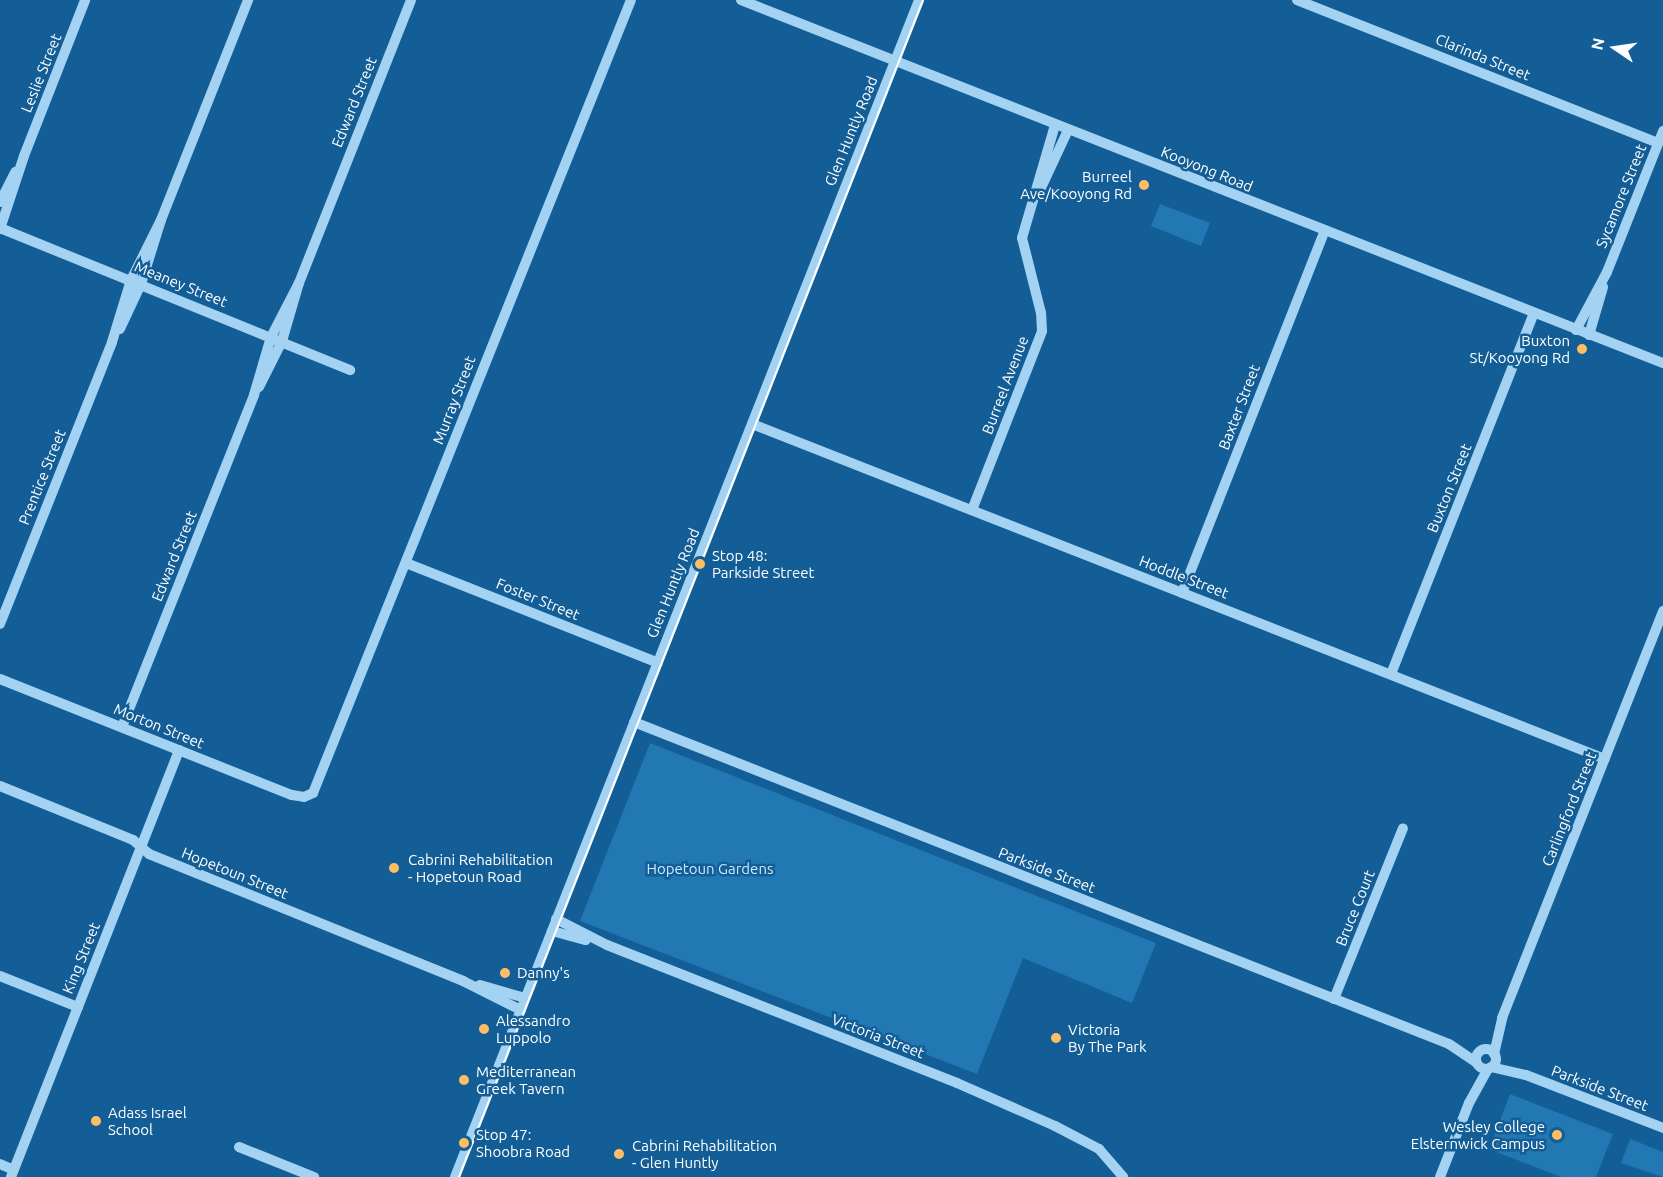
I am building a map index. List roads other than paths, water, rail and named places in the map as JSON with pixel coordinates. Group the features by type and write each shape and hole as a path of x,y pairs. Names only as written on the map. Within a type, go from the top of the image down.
{"street":[{"name":"Leslie Street","path":"0,228 24,156 85,0"},
{"name":"Prentice Street","path":"0,624 248,0"},
{"name":"Edward Street","path":"254,395 282,341 299,283 411,0"},
{"name":"Murray Street","path":"308,796 320,782 626,0"},
{"name":"Murray Street","path":"623,12 631,0"},
{"name":"Kooyong Road","path":"741,0 1324,232 1663,363"},
{"name":"Glen Huntly Road","path":"455,1177 919,0"},
{"name":"Clarinda Street","path":"1297,0 1658,143"},
{"name":"Burreel Avenue","path":"972,510 1042,331 1041,313 1022,245 1054,125"},
{"name":"Burreel Avenue","path":"1035,199 1068,130"},
{"name":"Sycamore Street","path":"1576,330 1606,272 1663,131"},
{"name":"Leslie Street","path":"0,202 24,156"},
{"name":"Meaney Street","path":"0,228 350,370"},
{"name":"Baxter Street","path":"1182,593 1324,232"},
{"name":"Sycamore Street","path":"1589,335 1606,272"},
{"name":"Edward Street","path":"122,727 254,395 271,337 299,283"},
{"name":"Buxton Street","path":"1391,674 1534,313"},
{"name":"Hoddle Street","path":"752,424 1605,759"},
{"name":"Foster Street","path":"406,563 658,663"},
{"name":"Carlingford Street","path":"1440,1177 1663,611"},
{"name":"Morton Street","path":"0,679 298,797 308,796"},
{"name":"Parkside Street","path":"634,722 1663,1128"},
{"name":"King Street","path":"12,1173 179,750"},
{"name":"Hopetoun Street","path":"0,786 128,838 149,854 463,981 521,1010"},
{"name":"Bruce Court","path":"1334,999 1403,828"},
{"name":"Victoria Street","path":"556,919 607,945 957,1083 1055,1126 1099,1149 1124,1177"},
{"name":"Victoria Street","path":"552,931 607,945"},
{"path":"0,976 78,1007"},
{"name":"Hopetoun Street","path":"463,981 525,998"},
{"path":"239,1147 314,1177"},
{"path":"0,1164 12,1173"}],"tram line":[{"path":"459,1177 923,0"}],"place":[{"name":"Burreel Ave/Kooyong Rd","path":"1144,185"},
{"name":"Buxton St/Kooyong Rd","path":"1582,349"},
{"name":"Stop 48: Parkside Street","path":"700,564"},
{"name":"Cabrini Rehabilitation - Hopetoun Road","path":"394,868"},
{"name":"Danny's","path":"505,973"},
{"name":"Alessandro Luppolo","path":"484,1029"},
{"name":"Victoria By The Park","path":"1056,1038"},
{"name":"Mediterranean Greek Tavern","path":"464,1080"},
{"name":"Adass Israel School","path":"96,1121"},
{"name":"Wesley College Elsternwick Campus","path":"1557,1135"},
{"name":"Stop 47: Shoobra Road","path":"464,1143"},
{"name":"Cabrini Rehabilitation - Glen Huntly","path":"619,1154"}],"park label":[{"name":"Hopetoun Gardens","path":"710,869"}]}
